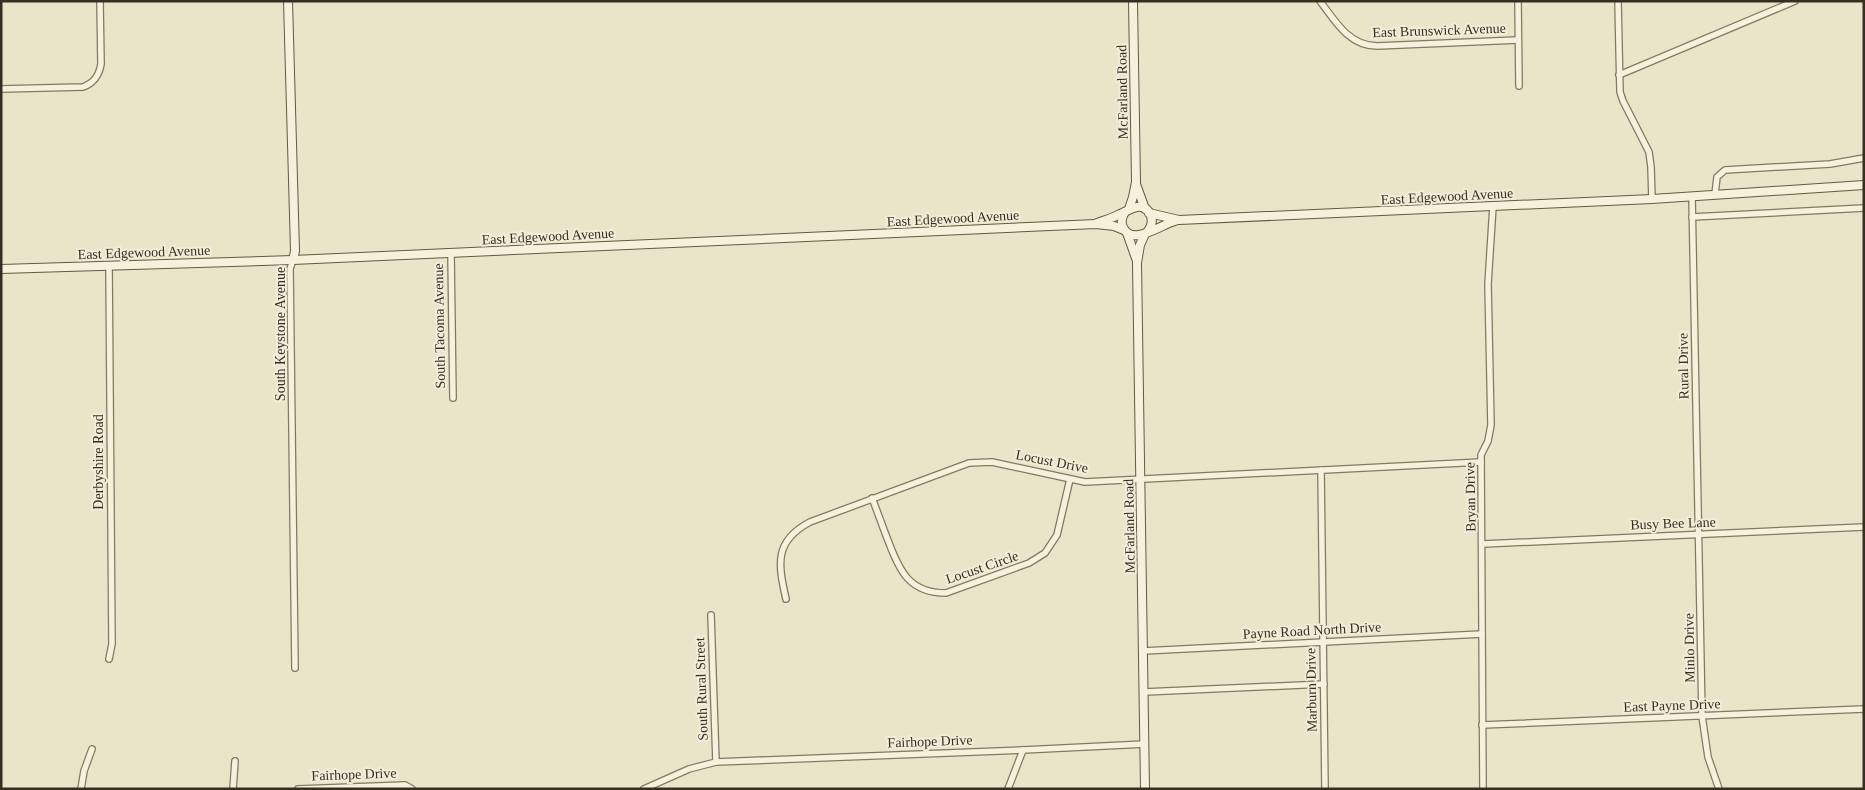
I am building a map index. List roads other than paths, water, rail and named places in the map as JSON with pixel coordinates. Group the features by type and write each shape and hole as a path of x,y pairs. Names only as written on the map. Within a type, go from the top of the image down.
{"main road":[{"name":"South Keystone Avenue","path":"288,1 295,251 293,260"},
{"name":"McFarland Road","path":"1127,210 1136,182 1133,1"},
{"name":"McFarland Road","path":"1136,182 1147,211"},
{"name":"East Edgewood Avenue","path":"1,269 293,260 1096,224 1114,226 1138,237 1166,224 1180,220 1652,199 1864,185"},
{"name":"East Edgewood Avenue","path":"1096,224 1139,206 1147,211 1180,220"},
{"path":"1126,232 1122,223 1127,210"},
{"path":"1146,233 1152,223 1147,211"},
{"name":"McFarland Road","path":"1126,232 1137,262"},
{"name":"McFarland Road","path":"1145,789 1137,262 1140,245 1146,233"}],"street":[{"path":"1,90 82,87 96,79 100,72 101,64 100,1"},
{"name":"East Brunswick Avenue","path":"1320,1 1346,35 1362,44 1374,46 1518,40"},
{"path":"1518,1 1519,86"},
{"path":"1618,1 1620,92 1647,146 1650,158 1652,199"},
{"path":"1620,75 1795,1"},
{"path":"1715,194 1717,177 1725,170 1830,164 1864,158"},
{"name":"Rural Drive","path":"1692,196 1698,535"},
{"name":"Bryan Drive","path":"1483,789 1481,455 1488,441 1491,425 1488,284 1493,206"},
{"path":"1692,217 1864,208"},
{"name":"South Tacoma Avenue","path":"451,253 453,398"},
{"name":"South Keystone Avenue","path":"293,260 290,269 295,668"},
{"name":"Derbyshire Road","path":"109,266 112,644 109,659"},
{"name":"Locust Drive","path":"786,599 780,561 784,545 791,535 804,524 957,466 974,462 992,462 1070,479 1094,482 1481,462"},
{"name":"Marburn Drive","path":"1321,470 1325,789"},
{"name":"Locust Circle","path":"872,498 903,574 920,589 933,593 946,593 1029,563 1045,553 1057,535 1070,479"},
{"name":"Busy Bee Lane","path":"1483,544 1864,527"},
{"name":"Minlo Drive","path":"1698,535 1702,716 1709,762 1719,789"},
{"name":"South Rural Street","path":"712,615 716,762"},
{"name":"Payne Road North Drive","path":"1143,651 1482,634"},
{"path":"1144,692 1324,684"},
{"name":"East Payne Drive","path":"1482,725 1864,709"},
{"name":"Fairhope Drive","path":"644,789 689,769 716,762 1145,744"},
{"path":"81,789 84,771 92,749"},
{"path":"1008,789 1023,750"},
{"path":"233,789 235,761"},
{"name":"Fairhope Drive","path":"298,789 405,785 411,788"}]}
